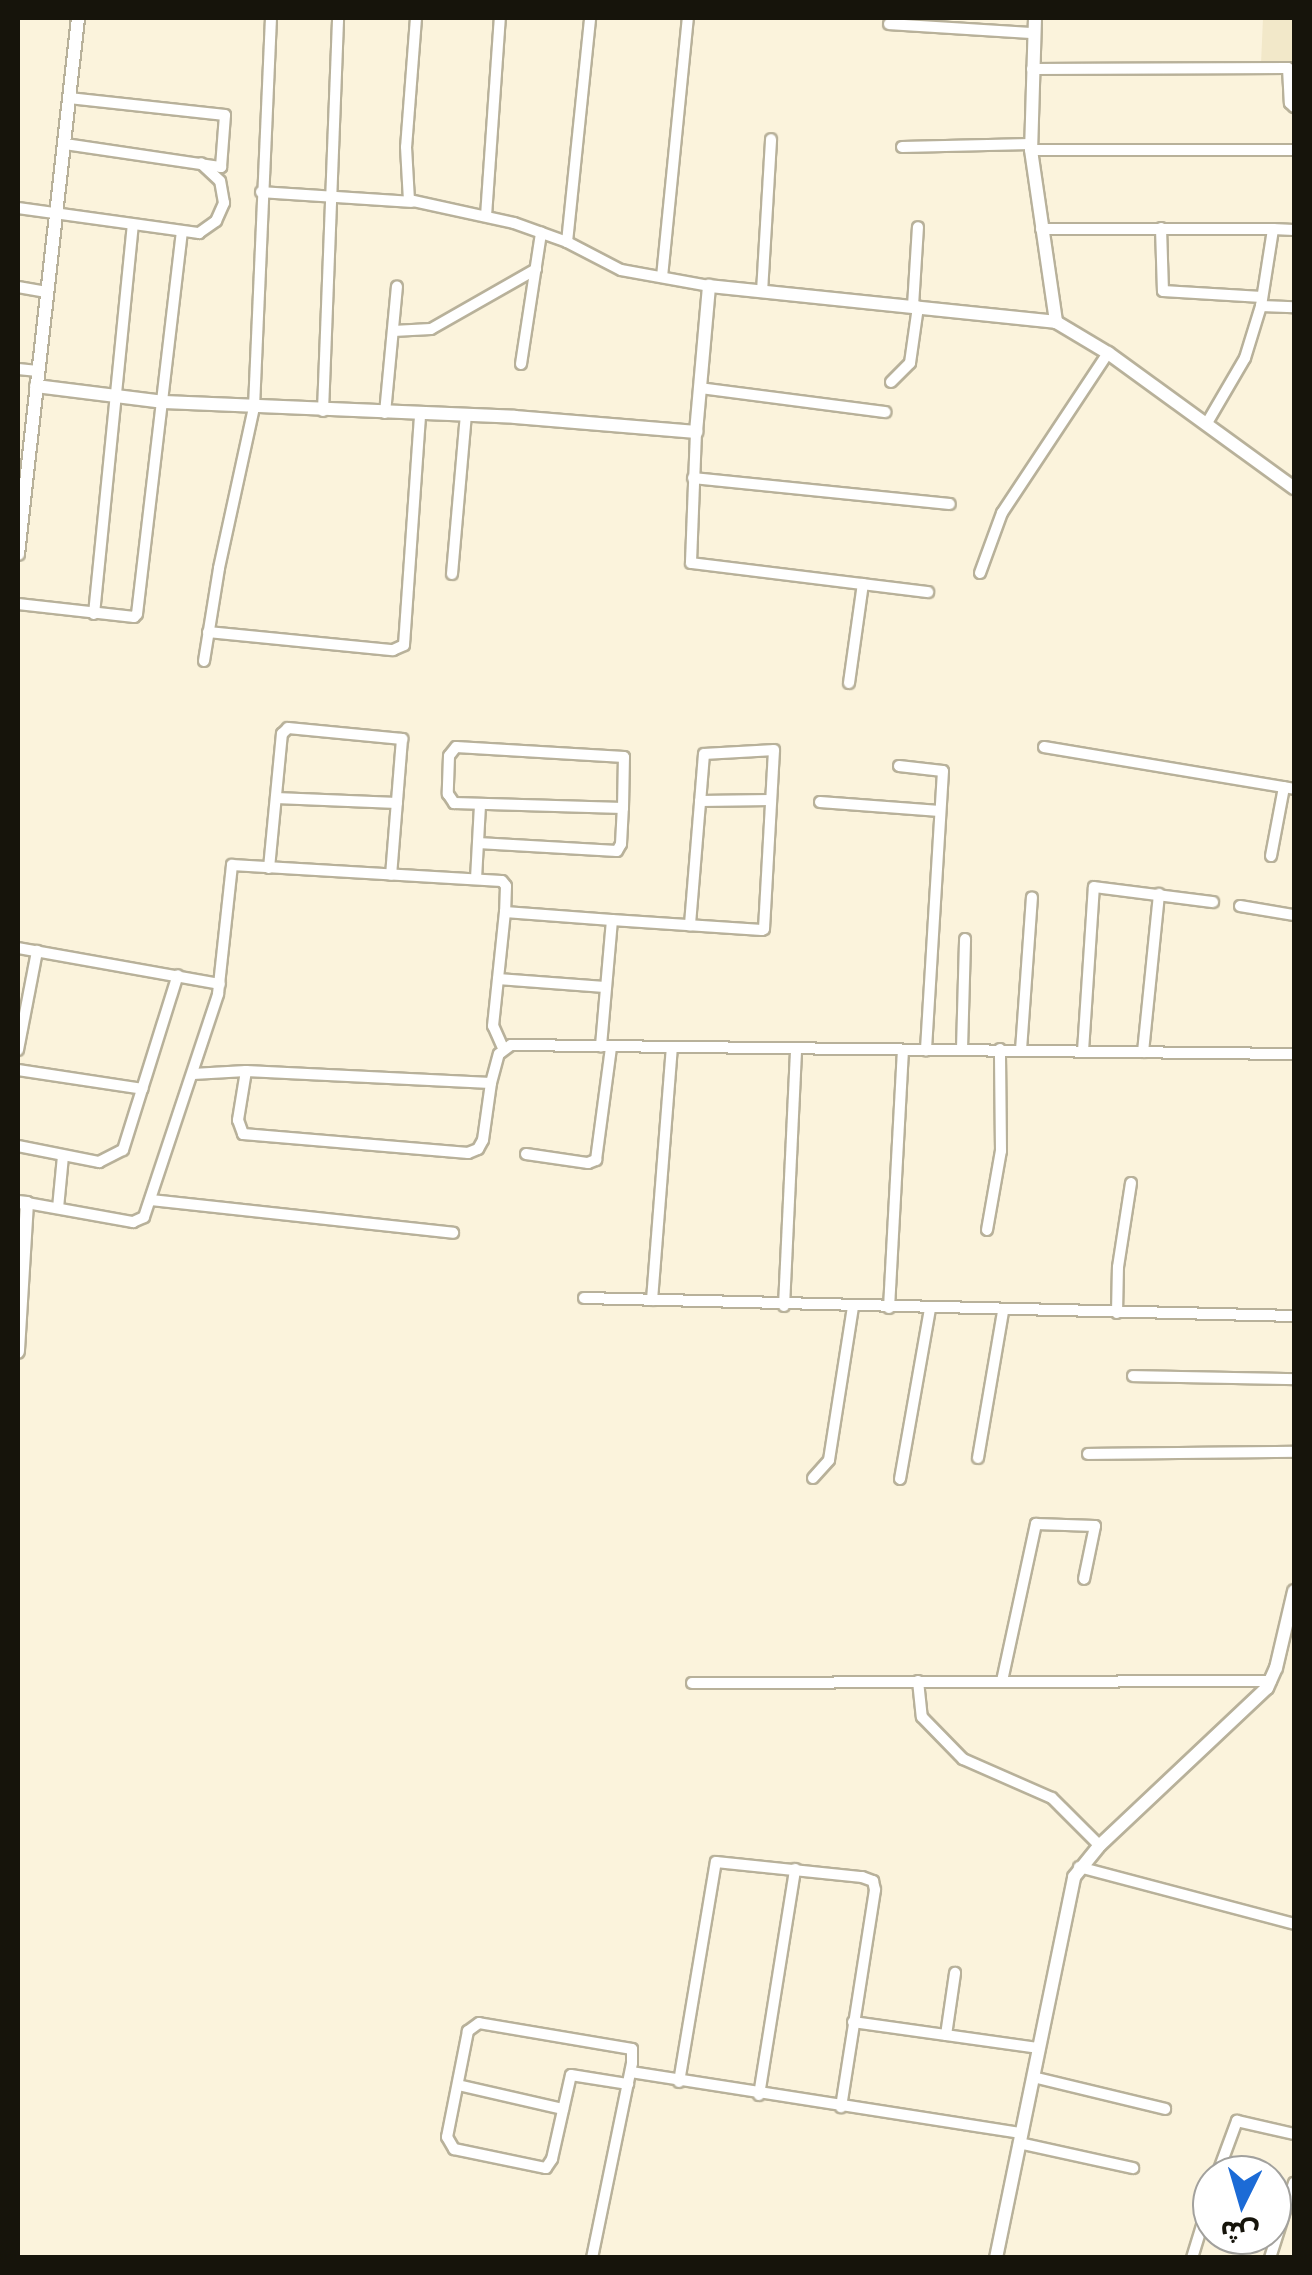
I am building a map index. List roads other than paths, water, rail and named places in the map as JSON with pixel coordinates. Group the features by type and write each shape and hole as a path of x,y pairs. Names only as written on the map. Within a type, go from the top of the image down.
{"street":[{"path":"18,554 21,495 78,18"},
{"path":"204,661 254,408 271,18"},
{"path":"323,410 338,18"},
{"path":"413,202 405,184 416,18"},
{"path":"486,216 500,18"},
{"path":"567,242 590,18"},
{"path":"662,277 688,18"},
{"path":"1035,18 1031,147 1056,322"},
{"path":"889,24 1034,32"},
{"path":"1032,69 1288,68 1294,108"},
{"path":"65,144 220,167 225,114 70,98"},
{"path":"762,292 771,139"},
{"path":"902,148 1294,150"},
{"path":"18,208 199,233 208,228 224,202 220,182 202,163"},
{"path":"261,192 413,202 486,216 567,242 612,267 710,286 1056,322 1108,353 1294,488"},
{"path":"94,614 119,396 133,225"},
{"path":"891,382 910,363 918,227"},
{"path":"1040,228 1294,230"},
{"path":"1161,228 1163,290 1294,308"},
{"path":"1208,423 1237,377 1262,302 1273,229"},
{"path":"18,604 94,614 138,614 182,232"},
{"path":"521,364 541,233"},
{"path":"393,331 430,329 536,269"},
{"path":"710,286 696,432 691,563 928,592"},
{"path":"385,414 398,287"},
{"path":"18,288 47,292"},
{"path":"980,573 1002,513 1108,353"},
{"path":"18,368 38,371"},
{"path":"36,386 164,402 385,414 466,414 696,432"},
{"path":"700,388 884,412"},
{"path":"208,632 393,650 404,645 420,414"},
{"path":"452,574 466,414"},
{"path":"693,478 950,504"},
{"path":"849,683 863,584"},
{"path":"269,868 282,734 288,728 400,737 391,875"},
{"path":"1044,747 1289,788 1271,856"},
{"path":"478,843 614,852 621,844 623,808 625,762 620,754 454,748 449,756 448,798 458,804 623,808"},
{"path":"504,912 612,920 690,925 764,929 776,752 771,749 704,754 690,925"},
{"path":"899,766 943,769 926,1050"},
{"path":"276,798 397,803"},
{"path":"700,801 771,800"},
{"path":"820,802 940,810"},
{"path":"476,879 480,805"},
{"path":"18,1352 22,1202 138,1222 151,1200 220,984 230,868 236,864 505,882 494,1026 503,1048 491,1083 483,1140 478,1149 468,1153 242,1134 238,1120 246,1070"},
{"path":"1083,1052 1093,890 1098,886 1213,902"},
{"path":"1144,1052 1159,894"},
{"path":"1022,1050 1032,897"},
{"path":"1240,906 1294,916"},
{"path":"526,1154 588,1163 596,1160 612,920"},
{"path":"962,1049 966,939"},
{"path":"18,948 220,984"},
{"path":"18,1050 37,951"},
{"path":"18,1146 100,1162 124,1150 178,976"},
{"path":"498,979 605,988"},
{"path":"503,1048 1294,1054"},
{"path":"652,1300 672,1048"},
{"path":"784,1306 796,1049"},
{"path":"889,1308 903,1050"},
{"path":"987,1230 1000,1151 1000,1050"},
{"path":"18,1070 144,1088"},
{"path":"193,1074 246,1070 491,1083"},
{"path":"58,1208 63,1156"},
{"path":"1117,1313 1118,1267 1131,1183"},
{"path":"151,1200 453,1233"},
{"path":"584,1298 1294,1316"},
{"path":"814,1478 829,1460 853,1307"},
{"path":"900,1479 930,1309"},
{"path":"978,1458 1002,1310"},
{"path":"1133,1376 1294,1379"},
{"path":"1088,1454 1294,1452"},
{"path":"1002,1681 1036,1524 1095,1526 1084,1579"},
{"path":"996,2258 1072,1883 1079,1867 1272,1681 1294,1591"},
{"path":"918,1681 922,1717 963,1758 1052,1798 1100,1846"},
{"path":"692,1683 1272,1681"},
{"path":"679,2082 716,1863 720,1860 794,1869 874,1883 841,2107"},
{"path":"1079,1867 1294,1924"},
{"path":"759,2095 794,1869"},
{"path":"946,2035 955,1972"},
{"path":"853,2022 1039,2048"},
{"path":"592,2258 629,2078 634,2054 628,2048 480,2023 468,2032 448,2144 495,2158 548,2167 574,2073 629,2078 679,2082 841,2107 1020,2138 1133,2168"},
{"path":"1034,2077 1165,2110"},
{"path":"458,2086 563,2109"},
{"path":"1225,2155 1236,2121 1294,2134"},
{"path":"1270,2258 1294,2183"}]}
